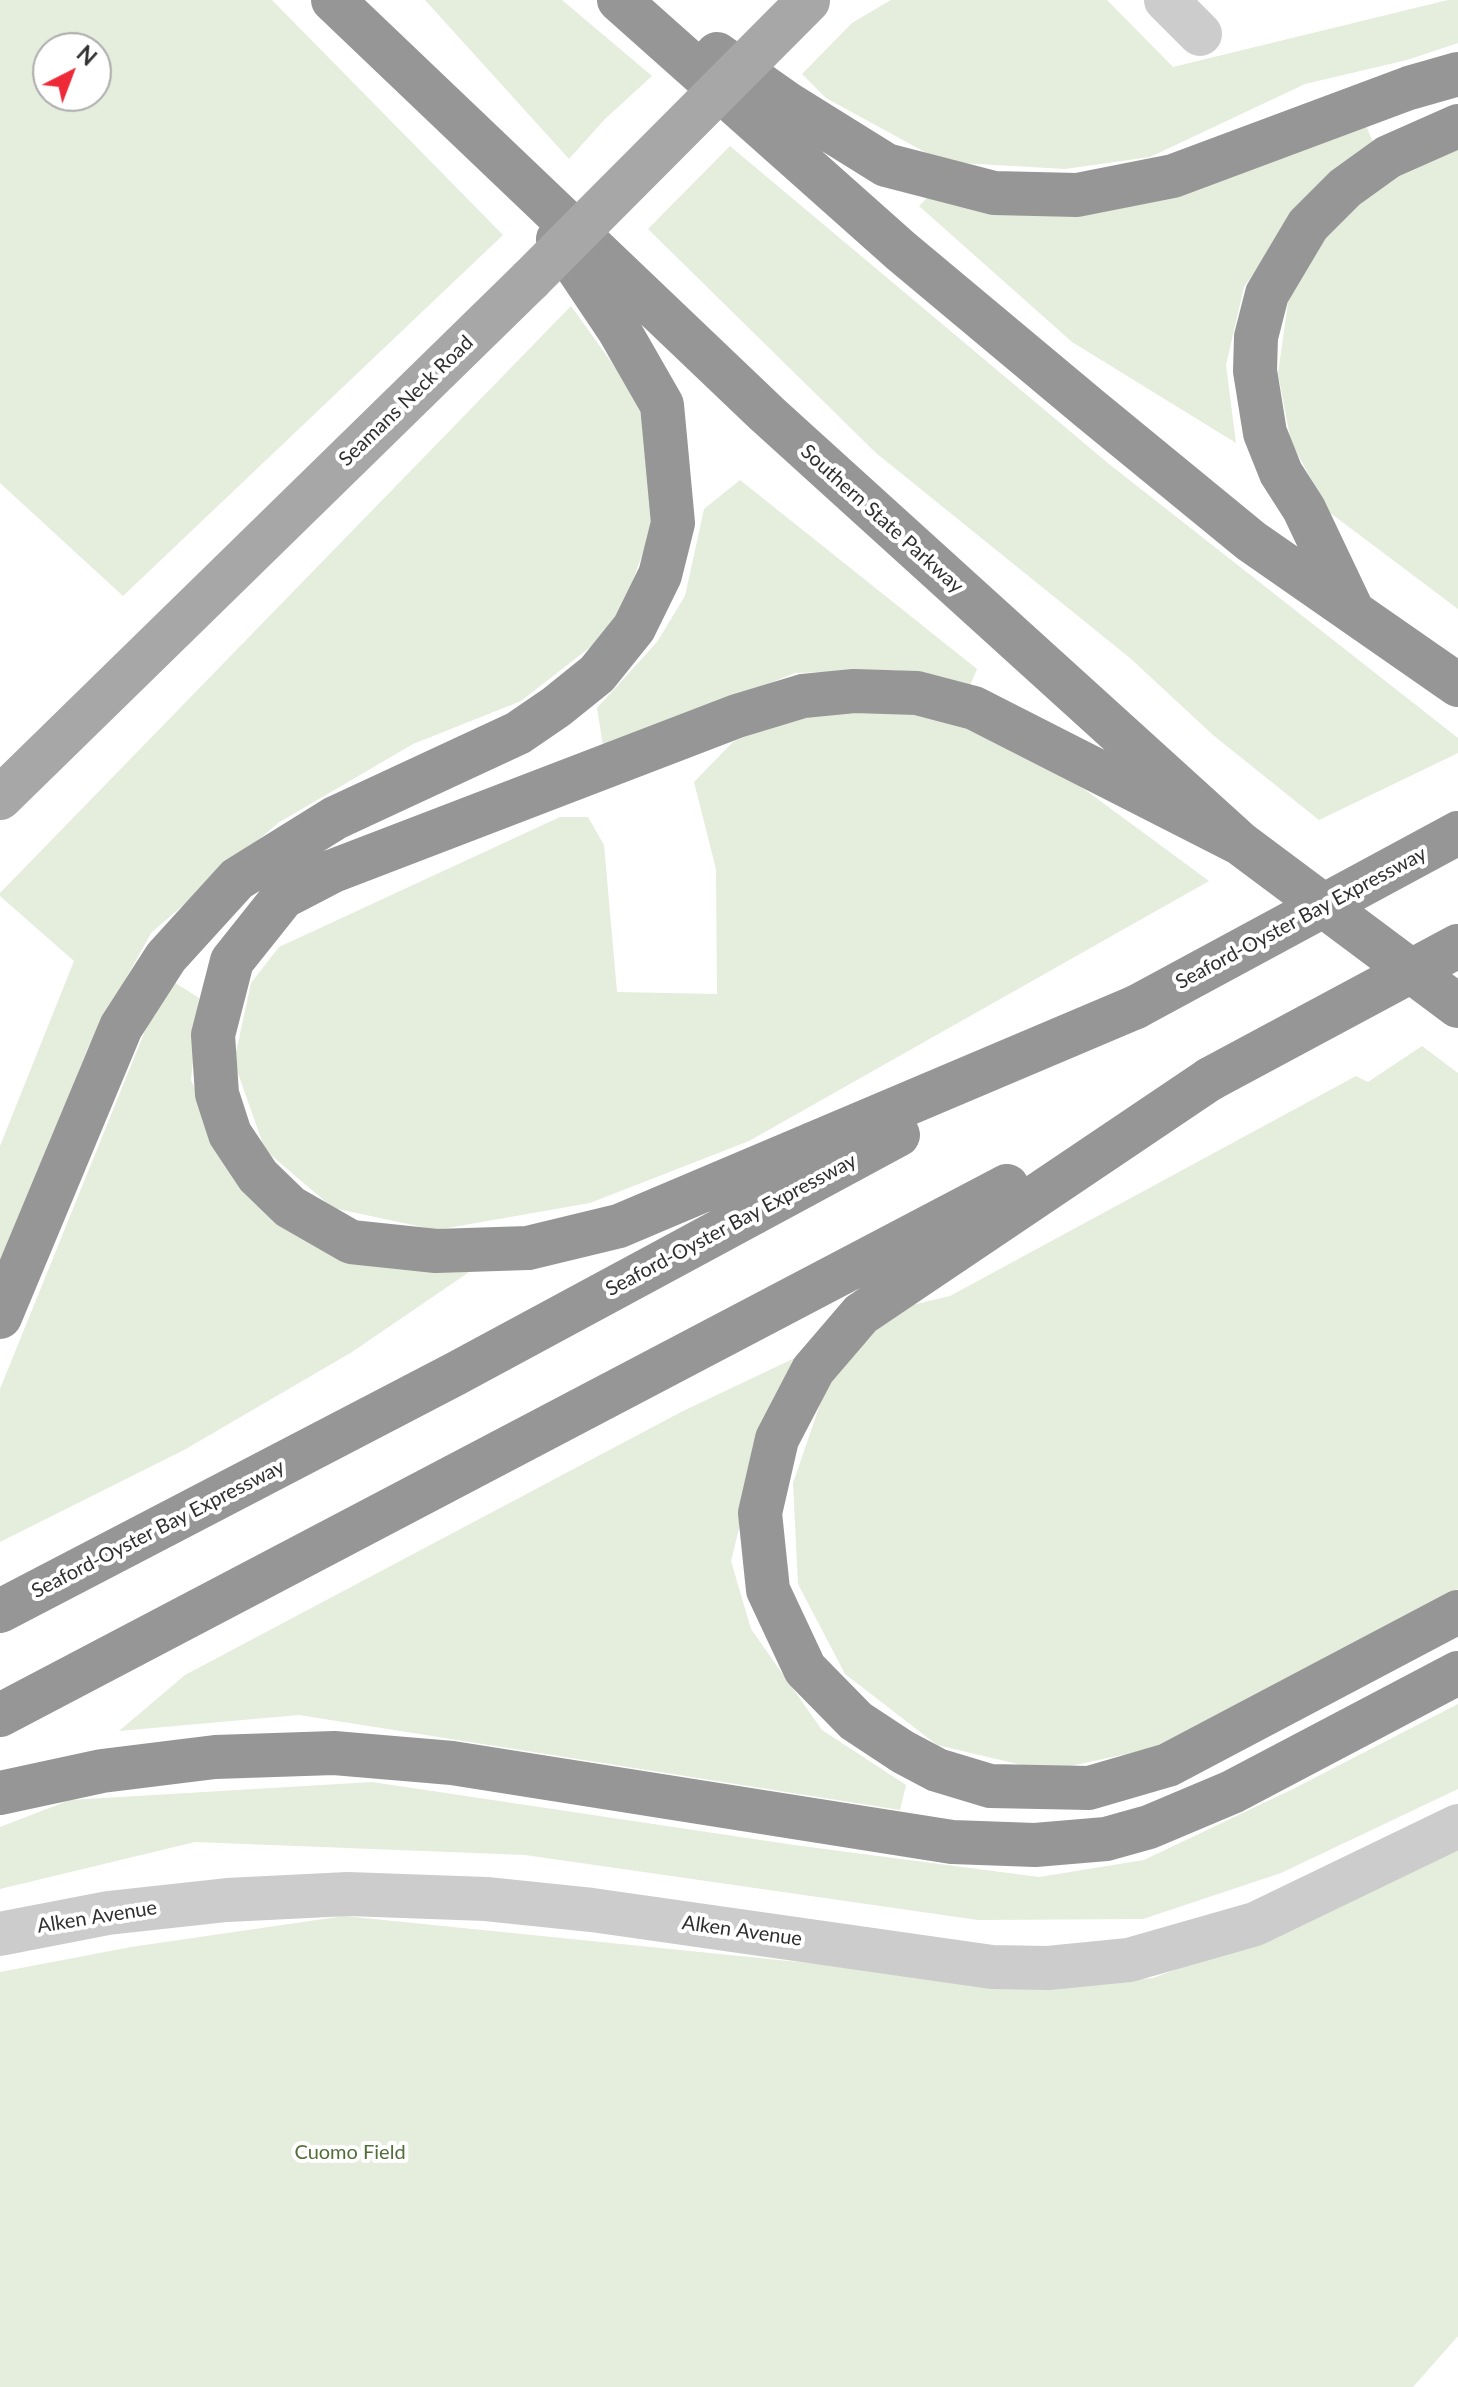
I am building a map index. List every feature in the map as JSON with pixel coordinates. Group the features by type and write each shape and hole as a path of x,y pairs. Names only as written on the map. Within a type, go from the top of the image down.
{"highway":[{"name":"Southern State Parkway","path":"333,0 767,414 1241,844 1458,1006"},
{"path":"619,0 901,251 1251,541 1458,685"},
{"path":"639,0 788,104 886,165 994,193 1077,195 1173,176 1409,88 1458,74"},
{"path":"1354,614 1304,509 1281,473 1265,433 1255,371 1256,337 1267,294 1308,225 1345,188 1388,157 1458,126"},
{"path":"0,1317 121,1027 166,957 237,879 335,818 518,733 556,707 597,674 634,628 660,575 673,523 662,405 619,330 509,167"},
{"path":"1136,1007 619,1226 513,1249 436,1251 351,1242 290,1207 258,1176 230,1134 217,1094 213,1035 232,961 283,897 333,871 737,716 803,696 854,691 917,693 974,708 1241,844"},
{"name":"Seaford-Oyster Bay Expressway","path":"0,1611 469,1367 1458,833"},
{"path":"0,1715 1458,946"},
{"path":"1210,1079 861,1314 813,1370 777,1439 760,1513 768,1590 805,1669 856,1721 937,1770 990,1786 1089,1788 1168,1765 1458,1612"},
{"path":"0,1793 130,1767 215,1757 334,1753 452,1763 952,1842 1049,1844 1106,1839 1149,1827 1232,1792 1458,1673"}],"main road":[{"name":"Seamans Neck Road","path":"0,798 530,280 808,0"}],"street":[{"path":"1166,0 1200,34"},
{"name":"Alken Avenue","path":"0,1934 123,1911 227,1900 348,1894 486,1899 992,1967 1048,1968 1129,1960 1255,1924 1458,1826"}],"green space":[{"path":"0,0 272,0 503,235 123,596 0,483"},
{"path":"425,0 562,0 652,76 605,119 569,159"},
{"path":"891,0 1107,0 1173,67 1448,0 1458,0 1458,43 1407,60 1305,84 1150,157 1065,169 943,162 826,98 802,74 852,23"},
{"path":"1366,126 1373,142 1305,201 1244,287 1226,365 1236,443 1072,342 919,206 931,194 995,210"},
{"path":"1458,141 1458,609 1329,512 1291,442 1278,374 1290,288 1321,236 1381,185"},
{"path":"730,146 1109,464 1458,738 1458,753 1319,820 1213,735 1130,658 876,453 648,229"},
{"path":"571,306 645,409 655,519 616,627 521,701 413,744 278,823 151,933 87,1050 0,1272 0,1146 74,961 0,893"},
{"path":"740,480 977,669 969,688 897,670 795,673 689,716 603,746 597,708 657,642 685,596 704,509"},
{"path":"913,709 1027,747 1209,881 749,1141 590,1203 436,1230 333,1208 265,1150 234,1062 251,983 279,947 560,817 588,817 604,845 617,992 717,994 716,869 694,782 733,742 788,717"},
{"path":"174,982 199,998 191,1080 242,1187 478,1266 352,1352 184,1450 0,1542 0,1389 149,1021"},
{"path":"1422,1046 1458,1073 1458,1589 1164,1746 1047,1771 937,1745 845,1674 798,1584 793,1483 825,1390 879,1313 950,1296 1356,1076 1368,1082"},
{"path":"799,1356 756,1460 731,1561 751,1629 822,1730 906,1785 900,1810 299,1715 119,1731 185,1675 683,1411"},
{"path":"1458,1704 1458,1789 1281,1873 1143,1919 978,1920 525,1855 195,1842 0,1889 0,1827 70,1800 372,1782 794,1845 1039,1877 1144,1860 1293,1789"},
{"name":"Cuomo Field","path":"1458,1844 1458,2336 1413,2387 0,2387 0,1972 131,1947 344,1916 1046,1987 1153,1978 1260,1938"}]}
